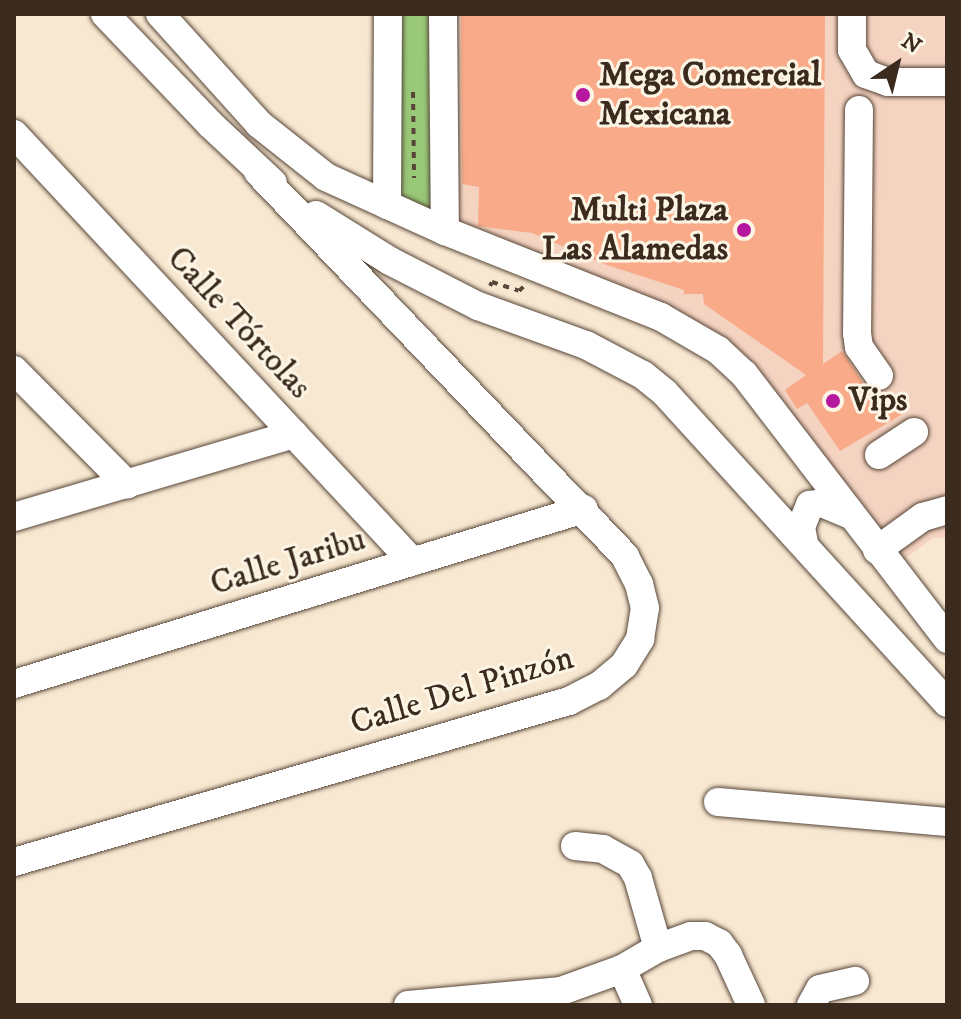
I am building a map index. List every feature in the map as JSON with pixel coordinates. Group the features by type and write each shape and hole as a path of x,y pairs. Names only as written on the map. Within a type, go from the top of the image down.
{"street":[{"path":"105,14 258,172 345,234 435,285 506,318 586,345 643,375 665,393 947,703"},
{"path":"160,14 259,124 291,153 326,177 445,231 661,317 718,350 744,374 946,637"},
{"path":"387,205 388,14"},
{"path":"443,14 445,231"},
{"path":"852,26 857,64 877,81 944,82"},
{"path":"859,110 857,333 859,347 879,376"},
{"name":"Calle Tórtolas","path":"14,134 412,561"},
{"name":"Calle Del Pinzón","path":"14,862 569,701 599,686 624,665 640,639 645,608 639,584 625,556 430,347 258,172"},
{"path":"430,347 417,316 435,285"},
{"path":"14,370 127,484"},
{"path":"879,455 914,432"},
{"path":"14,517 294,434"},
{"path":"804,543 801,527 810,505 822,503 851,515"},
{"name":"Calle Jaribu","path":"14,684 584,509"},
{"path":"883,556 934,527 945,511"},
{"path":"718,802 947,822"},
{"path":"575,846 603,849 619,855 630,864 638,878 658,948"},
{"path":"408,1005 561,991 622,969 658,948 691,936 705,936 719,943 728,955 751,1005"},
{"path":"622,969 638,1005"},
{"path":"811,1005 820,989 855,981"}],"path":[{"path":"413,89 414,178"}],"shaded area":[{"path":"443,14 947,14 947,538 933,538 901,561 718,350 445,231"}],"green space":[{"path":"388,14 443,14 445,231 387,205"}],"building":[{"path":"461,14 825,14 823,364 842,351 873,398 901,399 901,415 840,451 807,403 797,409 785,390 806,375 704,304 703,294 684,294 684,290 604,264 532,233 478,226 479,187 462,184"}],"place":[{"name":"Mega Comercial Mexicana","path":"583,95"},
{"name":"Multi Plaza Las Alamedas","path":"744,230"},
{"name":"Vips","path":"833,401"}]}
